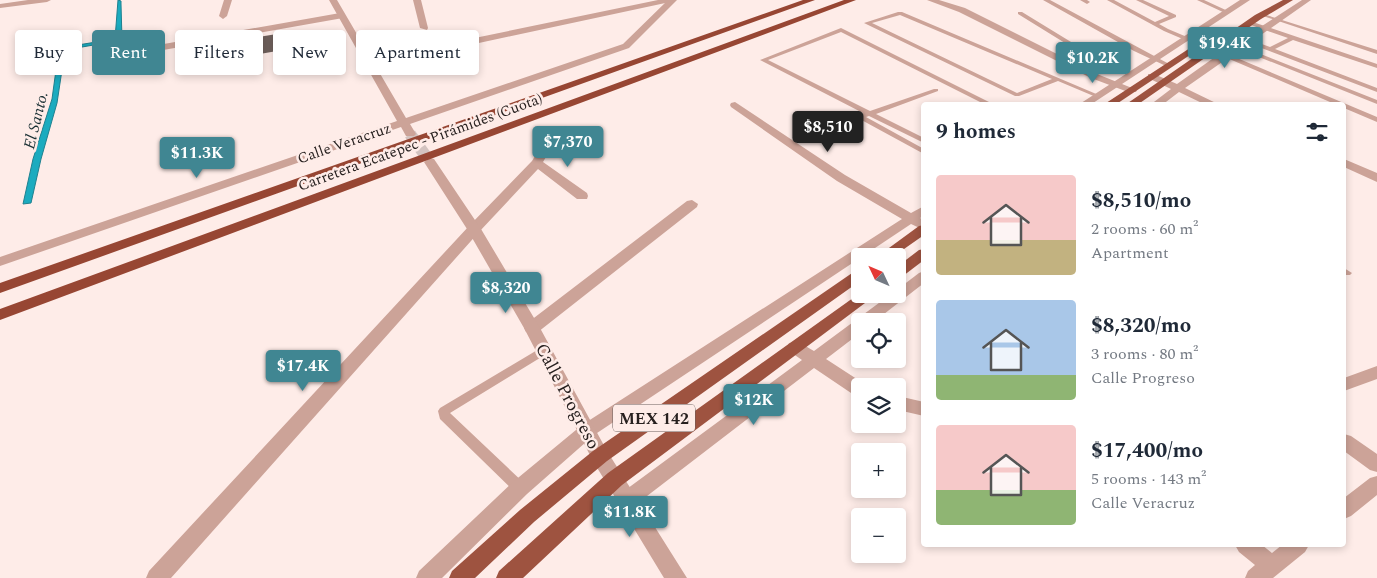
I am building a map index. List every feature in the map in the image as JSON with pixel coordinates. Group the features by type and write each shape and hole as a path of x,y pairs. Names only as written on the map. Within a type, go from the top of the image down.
{"highway":[{"name":"Carretera Ecatepec - Pirámides (Cuota)","path":"0,288 811,0"},
{"name":"Carretera Ecatepec - Pirámides (Cuota)","path":"0,315 469,140 852,0"},
{"path":"1134,102 1211,49 1230,30 1263,10 1289,0"},
{"path":"1230,30 1250,23 1263,10"},
{"path":"1113,102 1212,36"},
{"path":"893,248 921,221"},
{"path":"906,266 921,255"},
{"name":"MEX 142","path":"460,578 527,516 600,456 851,280"},
{"name":"MEX 142","path":"507,578 525,571 615,479 856,303"}],"street":[{"path":"0,6 47,0"},
{"path":"223,16 228,0"},
{"path":"333,0 340,16 410,134"},
{"path":"417,0 424,28"},
{"path":"479,40 672,0"},
{"name":"Calle Veracruz","path":"0,262 626,46 672,0"},
{"path":"931,0 962,10 1069,64 1132,90"},
{"path":"1088,102 1156,60 1246,0"},
{"path":"1160,102 1224,54 1307,0"},
{"path":"165,47 340,16"},
{"path":"1152,76 1208,102"},
{"path":"427,578 520,488 588,430 921,221 841,178 735,105"},
{"path":"157,578 474,229 537,163 548,143"},
{"name":"Calle Progreso","path":"430,162 474,229 532,328 588,430 600,456 676,578"},
{"path":"537,163 582,196"},
{"path":"1346,164 1377,178"},
{"path":"532,328 692,204"},
{"path":"875,313 921,278"},
{"path":"627,500 851,332"},
{"path":"795,347 851,384"},
{"path":"1346,384 1377,372"},
{"path":"906,405 921,408"},
{"path":"1346,442 1377,464"},
{"path":"1346,508 1377,484"},
{"path":"1247,547 1264,572 1295,547"}],"lane":[{"path":"1046,0 1168,65"},
{"path":"1110,0 1155,24 1336,102"},
{"path":"1139,0 1174,16 1155,24"},
{"path":"1200,0 1227,12"},
{"path":"1263,10 1377,52"},
{"path":"1058,79 1017,95 866,23 900,13 1058,79 1098,96"},
{"path":"1020,13 1091,56 1069,64"},
{"path":"1280,17 1377,47"},
{"path":"1250,23 1377,66"},
{"path":"921,140 763,60 841,30 985,102"},
{"path":"1230,30 1246,40 1377,90"},
{"path":"1270,48 1294,37"},
{"path":"1236,46 1377,102"},
{"path":"921,150 860,118 868,113 936,90"},
{"path":"1346,106 1377,120"},
{"path":"520,488 444,416 444,411 449,406 544,350"}],"water":[{"path":"118,0 121,1 122,30 116,30"},
{"path":"92,43 92,45 82,47 82,44"},
{"path":"55,75 61,75 57,103 31,203 23,204 33,159 52,99"}],"building":[{"path":"273,35 273,52 263,54 263,36"}],"tunnel":[{"path":"410,134 430,162"}],"water label":[{"name":"El Santo.","path":"35,120"}]}
